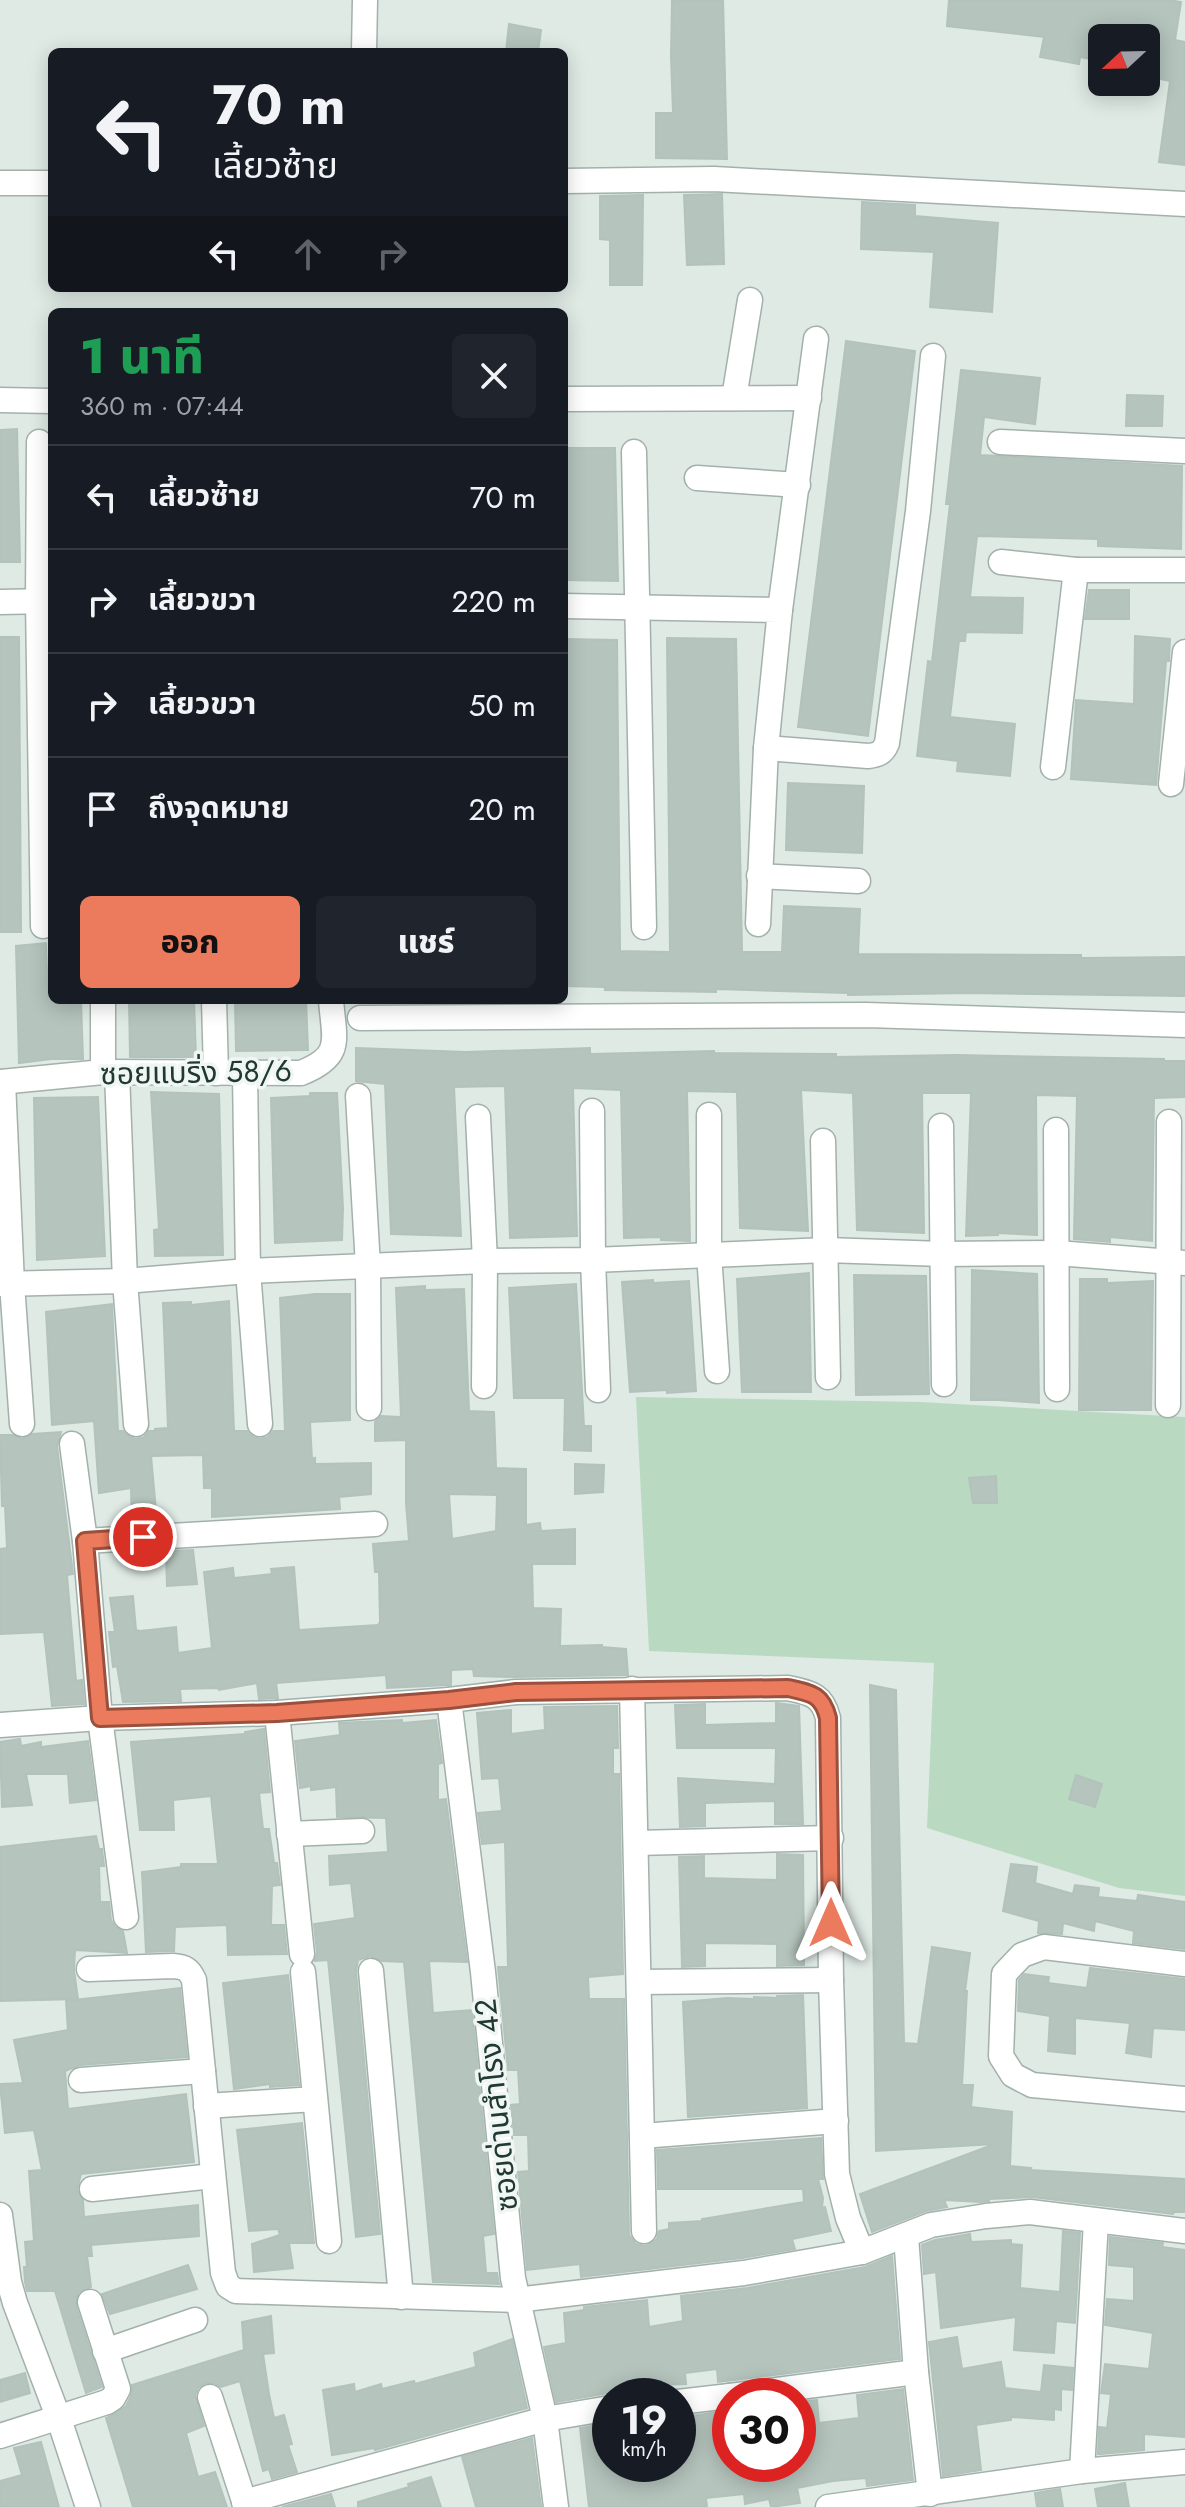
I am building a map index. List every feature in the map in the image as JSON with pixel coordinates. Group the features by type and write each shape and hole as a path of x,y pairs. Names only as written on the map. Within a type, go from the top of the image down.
{"street":[{"path":"364,48 365,0"},
{"path":"568,181 714,179 1185,204"},
{"path":"0,183 48,183"},
{"path":"734,398 750,300"},
{"path":"758,924 766,748 780,610 816,339"},
{"path":"766,748 868,756 884,751 918,511 933,356"},
{"path":"568,399 809,398"},
{"path":"0,400 48,401"},
{"path":"39,442 45,602 43,926"},
{"path":"1000,442 1185,451"},
{"path":"634,452 644,927"},
{"path":"697,478 798,485"},
{"path":"1001,562 1076,570 1185,570"},
{"path":"1053,767 1076,570"},
{"path":"0,602 45,602"},
{"path":"568,606 780,610"},
{"path":"1171,784 1185,652"},
{"path":"759,876 858,881"},
{"path":"103,1004 136,1424"},
{"path":"214,1004 216,1073"},
{"name":"ซอยแบริ่ง 58/6","path":"2,1082 110,1073 301,1073 319,1066 330,1056 334,1040 331,1004"},
{"path":"360,1018 866,1015 1185,1025"},
{"path":"245,1074 248,1271 260,1424"},
{"path":"2,1082 6,1284 22,1424"},
{"path":"358,1096 368,1266 369,1408"},
{"path":"592,1111 598,1390"},
{"path":"709,1115 709,1254 717,1371"},
{"path":"478,1117 485,1261 484,1386"},
{"path":"1168,1405 1177,1262 1169,1122"},
{"path":"941,1126 944,1384"},
{"path":"1056,1130 1057,1389"},
{"path":"823,1141 828,1377"},
{"path":"6,1284 125,1281 248,1271 485,1261 593,1260 826,1250 943,1254 1057,1253 1177,1262"},
{"path":"72,1444 85,1541 100,1718 126,1917"},
{"path":"85,1541 375,1524"},
{"path":"0,1725 100,1718 277,1713 516,1692 788,1688 810,1693 824,1703 828,1718 837,2174 848,2218 862,2252"},
{"path":"632,1689 644,2231"},
{"name":"ซอยด่านสำโรง 42","path":"449,1700 483,1972 516,2300 545,2419 556,2507"},
{"path":"277,1713 329,2241"},
{"path":"289,1834 362,1831"},
{"path":"637,1843 831,1838"},
{"path":"1185,1964 1044,1947 1022,1955 1004,1974 1000,2035 1001,2056 1013,2075 1032,2085 1185,2099"},
{"path":"89,1969 183,1967 189,1970 194,1980 223,2273 228,2286 236,2291 516,2300 744,2273 862,2252 931,2225 1030,2212 1185,2231"},
{"path":"371,1971 401,2297"},
{"path":"639,1982 831,1980"},
{"path":"81,2080 203,2071"},
{"path":"206,2106 315,2099"},
{"path":"642,2136 836,2121"},
{"path":"92,2189 213,2176"},
{"path":"0,2215 9,2282 88,2507"},
{"path":"1082,2471 1096,2221"},
{"path":"906,2236 916,2372 930,2494"},
{"path":"0,2436 107,2402 117,2393 90,2302"},
{"path":"105,2351 195,2320"},
{"path":"816,2385 916,2372"},
{"path":"210,2397 245,2504 545,2419 592,2411"},
{"path":"828,2507 1082,2471 1185,2462"}],"green space":[{"path":"636,1397 921,1402 1185,1417 1185,1896 1119,1888 927,1828 934,1663 649,1651"}],"building":[{"path":"672,0 723,0 727,159 656,158 656,113 673,113"},
{"path":"949,0 1181,2 1175,40 1185,42 1185,165 1159,162 1170,81 1160,79 1160,24 1088,24 1088,58 1080,57 1079,64 1040,57 1044,37 947,26"},
{"path":"509,24 541,30 539,48 506,48"},
{"path":"722,194 724,264 687,265 684,195"},
{"path":"643,195 642,285 610,285 610,240 600,239 600,196"},
{"path":"862,202 915,205 915,216 998,223 992,312 930,307 934,252 861,249"},
{"path":"846,341 915,351 868,736 798,727"},
{"path":"961,370 1040,378 1035,424 984,417 980,455 1182,466 1181,549 1098,546 1098,539 977,536 970,597 1023,598 1022,633 966,632 965,641 959,641 950,717 1015,724 1010,776 957,771 958,761 917,756 928,661 932,662"},
{"path":"1127,395 1163,396 1162,426 1126,426"},
{"path":"17,429 20,562 0,562 0,430"},
{"path":"568,448 615,448 618,581 568,580"},
{"path":"1089,590 1129,590 1129,619 1085,619"},
{"path":"1135,636 1170,639 1156,785 1071,779 1076,700 1134,704"},
{"path":"0,637 19,637 21,932 0,932"},
{"path":"667,638 736,639 742,952 782,952 784,906 860,909 858,954 1185,957 1185,996 848,995 716,989 716,992 605,990 605,987 568,986 568,639 617,640 620,951 670,952"},
{"path":"788,783 864,786 862,853 786,850"},
{"path":"46,943 48,1004 81,1004 83,1059 19,1063 16,946"},
{"path":"129,1004 194,1004 196,1057 130,1057"},
{"path":"235,1004 306,1004 308,1050 236,1051"},
{"path":"356,1048 466,1052 590,1048 590,1054 714,1051 836,1054 836,1057 956,1055 1164,1059 1185,1061 1185,1097 1154,1098 1152,1241 1110,1237 1110,1242 1074,1239 1077,1096 1036,1095 1037,1235 998,1233 966,1236 971,1093 922,1093 924,1233 857,1230 853,1093 801,1090 808,1231 740,1228 737,1092 687,1091 690,1241 661,1240 661,1237 624,1238 621,1090 573,1088 577,1236 510,1238 505,1086 454,1087 461,1236 391,1234 385,1084 356,1081"},
{"path":"151,1092 219,1094 223,1255 155,1256 154,1230 159,1229"},
{"path":"310,1093 337,1093 342,1240 275,1243 271,1098 310,1096"},
{"path":"98,1097 105,1256 37,1260 34,1098"},
{"path":"972,1270 1037,1274 1039,1403 971,1400"},
{"path":"809,1273 811,1392 742,1392 737,1279"},
{"path":"854,1275 926,1276 929,1394 856,1395"},
{"path":"1080,1279 1107,1279 1107,1283 1153,1281 1151,1410 1079,1410"},
{"path":"653,1280 653,1283 689,1281 696,1391 630,1392 622,1282"},
{"path":"576,1284 584,1426 591,1426 591,1451 564,1450 565,1398 514,1398 509,1288"},
{"path":"425,1286 425,1290 464,1289 469,1411 494,1412 496,1468 526,1469 526,1525 540,1523 541,1531 575,1529 575,1564 532,1564 533,1608 561,1609 560,1646 602,1645 626,1649 628,1675 474,1676 473,1669 451,1670 451,1685 387,1688 386,1675 276,1683 278,1698 259,1699 257,1683 219,1690 180,1689 181,1701 123,1702 117,1666 113,1667 109,1632 115,1632 110,1598 133,1596 136,1630 176,1627 178,1653 212,1648 204,1572 233,1568 234,1578 272,1574 271,1569 294,1567 299,1630 378,1625 380,1622 379,1572 375,1572 373,1544 409,1541 406,1440 375,1441 375,1422 381,1416 401,1417 396,1288","holes":["449,1494 497,1495 496,1531 452,1539"]},
{"path":"350,1294 350,1420 310,1422 312,1459 315,1458 315,1464 371,1463 371,1494 339,1497 340,1509 212,1517 212,1488 204,1488 203,1455 151,1456 157,1521 132,1523 131,1488 99,1493 94,1421 52,1425 46,1312 112,1304 118,1431 136,1439 144,1437 149,1431 168,1428 163,1303 191,1302 191,1305 229,1301 234,1431 247,1431 260,1439 268,1437 273,1431 285,1431 280,1298"},
{"path":"61,1432 57,1446 73,1574 67,1575 76,1681 82,1680 84,1704 52,1706 44,1632 0,1634 0,1549 7,1548 0,1435 22,1439 32,1434"},
{"path":"575,1464 604,1465 603,1492 575,1494"},
{"path":"996,1476 997,1503 973,1503 969,1478"},
{"path":"193,1550 197,1584 167,1586 166,1551"},
{"path":"870,1685 896,1690 904,2043 918,2044 932,1947 970,1953 965,1991 962,2085 973,2085 971,2107 1012,2112 1010,2166 1030,2170 1185,2179 1185,2212 1173,2214 1032,2197 981,2202 944,2200 947,2207 926,2211 872,2232 860,2194 995,2144 876,2151"},
{"path":"776,1703 799,1706 803,1824 775,1824 775,1801 705,1803 705,1826 680,1827 678,1778 775,1784 776,1748 677,1748 675,1705 705,1704 705,1725 776,1723"},
{"path":"617,1706 618,1748 613,1748 613,1774 619,1774 623,1974 588,1977 589,1999 624,1999 629,2235 636,2244 645,2246 657,2239 659,2231 669,2229 669,2223 702,2221 804,2202 803,2189 658,2189 657,2150 821,2138 823,2179 818,2179 822,2208 825,2207 831,2231 792,2239 795,2249 581,2277 580,2264 527,2270 518,2172 529,2171 528,2135 514,2135 511,2105 520,2104 518,2070 508,2070 498,1967 508,1967 505,1842 482,1844 478,1813 502,1811 499,1778 482,1779 477,1713 511,1710 511,1734 545,1730 544,1707"},
{"path":"402,1720 402,1723 436,1720 442,1763 438,1764 438,1800 446,1799 467,1962 429,1961 433,2013 472,2010 494,2234 483,2236 486,2273 497,2273 499,2284 433,2282 404,1962 382,1961 370,1956 358,1960 356,1972 380,2234 356,2237 328,1960 315,1961 314,1924 355,1918 351,1883 330,1885 329,1856 388,1852 386,1818 337,1817 336,1787 300,1788 295,1741 340,1735 339,1723"},
{"path":"264,1729 270,1792 259,1793 263,1829 269,1829 280,1885 272,1886 271,1925 284,1925 287,1954 228,1955 227,1925 175,1927 174,1951 146,1952 142,1872 181,1867 181,1864 218,1864 211,1796 173,1800 174,1830 140,1830 131,1742 245,1734"},
{"path":"20,1739 21,1746 41,1742 41,1747 88,1741 96,1800 70,1803 68,1774 26,1774 32,1805 2,1807 0,1742"},
{"path":"1076,1775 1102,1784 1095,1807 1069,1799"},
{"path":"96,1836 99,1849 102,1849 104,1866 99,1866 100,1902 109,1902 111,1920 115,1927 123,1931 127,1953 75,1950 78,1999 0,2001 0,1847"},
{"path":"777,1854 803,1855 804,1965 777,1966 777,1944 705,1943 705,1966 682,1967 679,1857 704,1856 704,1878 777,1880"},
{"path":"1011,1864 1037,1867 1035,1883 1073,1894 1075,1885 1099,1888 1098,1897 1137,1901 1138,1895 1185,1902 1185,1949 1133,1943 1134,1931 1095,1921 1094,1931 1063,1923 1062,1934 1038,1933 1039,1921 1003,1911"},
{"path":"1090,1968 1185,1979 1185,2030 1153,2028 1151,2057 1126,2053 1130,2023 1075,2018 1075,2054 1048,2051 1050,2016 1018,2011 1019,1980 1024,1974 1049,1977 1048,1983 1087,1988"},
{"path":"288,1975 299,2085 270,2087 270,2084 234,2089 223,1983"},
{"path":"180,1988 187,2057 80,2065 65,2071 68,2109 186,2094 194,2162 81,2174 77,2190 83,2200 84,2217 198,2205 199,2236 91,2245 92,2256 87,2256 91,2287 78,2293 76,2306 102,2387 86,2393 55,2291 27,2291 25,2242 34,2241 29,2171 42,2170 34,2130 5,2133 0,2084 23,2083 14,2040 68,2030 66,2001"},
{"path":"803,1995 807,2108 688,2117 683,2002"},
{"path":"302,2123 314,2243 289,2243 293,2268 254,2272 252,2244 280,2235 278,2229 249,2231 237,2130"},
{"path":"1063,2231 1080,2233 1075,2323 1056,2321 1054,2353 1014,2350 1016,2317 941,2328 936,2272 924,2274 922,2245 970,2234 971,2242 1011,2240 1011,2244 1022,2245 1020,2288 1060,2292"},
{"path":"1110,2237 1163,2243 1162,2247 1185,2250 1185,2437 1144,2434 1144,2450 1098,2454 1099,2427 1107,2428 1111,2394 1101,2393 1105,2364 1149,2369 1153,2333 1105,2325 1107,2299 1134,2301 1134,2267 1109,2265"},
{"path":"892,2256 900,2359 750,2378 718,2378 717,2369 685,2373 685,2378 592,2378 592,2396 556,2402 544,2347 566,2343 564,2313 584,2310 584,2307 647,2300 649,2327 683,2321 681,2296 865,2267"},
{"path":"188,2265 197,2289 110,2314 102,2294"},
{"path":"271,2316 274,2353 263,2354 269,2394 274,2418 284,2415 292,2444 288,2445 297,2472 272,2479 269,2469 263,2471 240,2381 221,2387 206,2383 198,2388 195,2395 204,2426 186,2433 198,2477 215,2472 227,2507 133,2507 106,2418 126,2406 132,2385 244,2350 242,2322"},
{"path":"957,2337 962,2369 1001,2362 1005,2388 1041,2392 1044,2365 1073,2368 1072,2390 1061,2389 1061,2410 1054,2409 1054,2420 1011,2417 1011,2420 976,2425 981,2470 943,2476 929,2342"},
{"path":"512,2339 527,2408 375,2450 332,2455 323,2390 354,2384 355,2392 381,2384 382,2389 414,2381 415,2384 476,2367 474,2353"},
{"path":"25,2373 30,2393 0,2402 0,2380"},
{"path":"903,2389 913,2480 867,2486 866,2478 833,2481 797,2488 800,2503 771,2507 769,2499 745,2504 744,2494 706,2498 707,2507 589,2507 580,2428 592,2426 592,2482 696,2482 696,2415 712,2413 712,2482 816,2482 816,2400 819,2423 859,2418 857,2395"},
{"path":"532,2438 541,2507 476,2507 462,2457"},
{"path":"41,2442 59,2507 0,2507 0,2481 22,2475 14,2448"},
{"path":"431,2477 441,2507 358,2507 358,2502"},
{"path":"1125,2483 1129,2507 1098,2507 1095,2489"},
{"path":"1060,2489 1063,2507 1037,2507 1035,2493"},
{"path":"331,2494 335,2507 282,2507"}],"route":[{"path":"143,1537 85,1541 100,1718 277,1713 516,1692 788,1688 810,1693 824,1703 828,1718 831,1923"}]}
